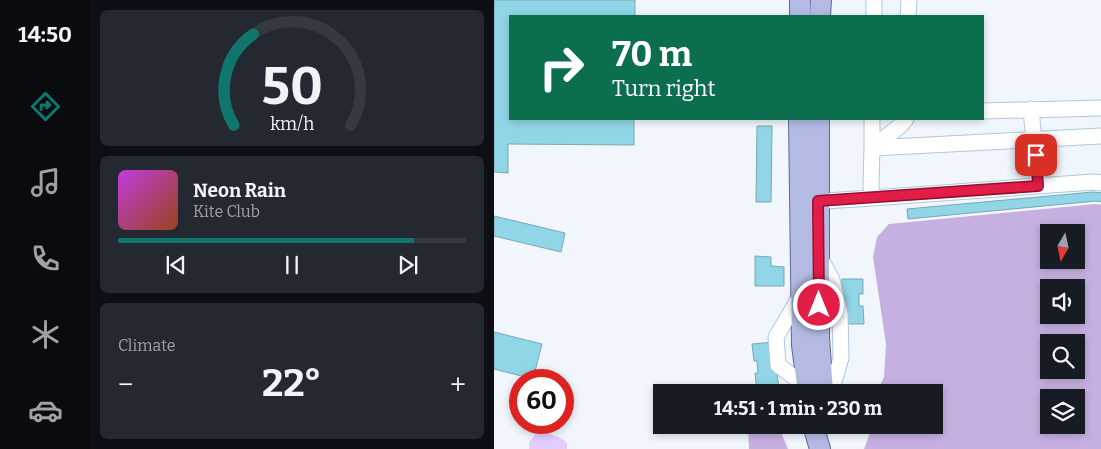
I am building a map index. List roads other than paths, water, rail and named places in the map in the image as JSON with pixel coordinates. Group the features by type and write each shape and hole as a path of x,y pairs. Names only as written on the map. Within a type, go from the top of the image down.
{"main road":[{"path":"800,0 800,15"},
{"path":"820,15 821,0"},
{"path":"799,120 809,202 819,255 819,338 813,384"},
{"path":"810,384 802,345 802,293 809,202 819,120"},
{"path":"816,434 820,449"},
{"path":"825,434 826,449"}],"lane":[{"path":"874,0 874,15"},
{"path":"908,15 909,0"},
{"path":"984,111 1101,108"},
{"path":"1031,109 1038,186"},
{"path":"872,120 872,198"},
{"path":"872,148 905,120"},
{"path":"872,148 1101,136"},
{"path":"809,202 1093,182 1101,183"},
{"path":"819,255 832,280 840,314 841,358 833,384"},
{"path":"802,293 776,337 778,365 803,384"}]}
